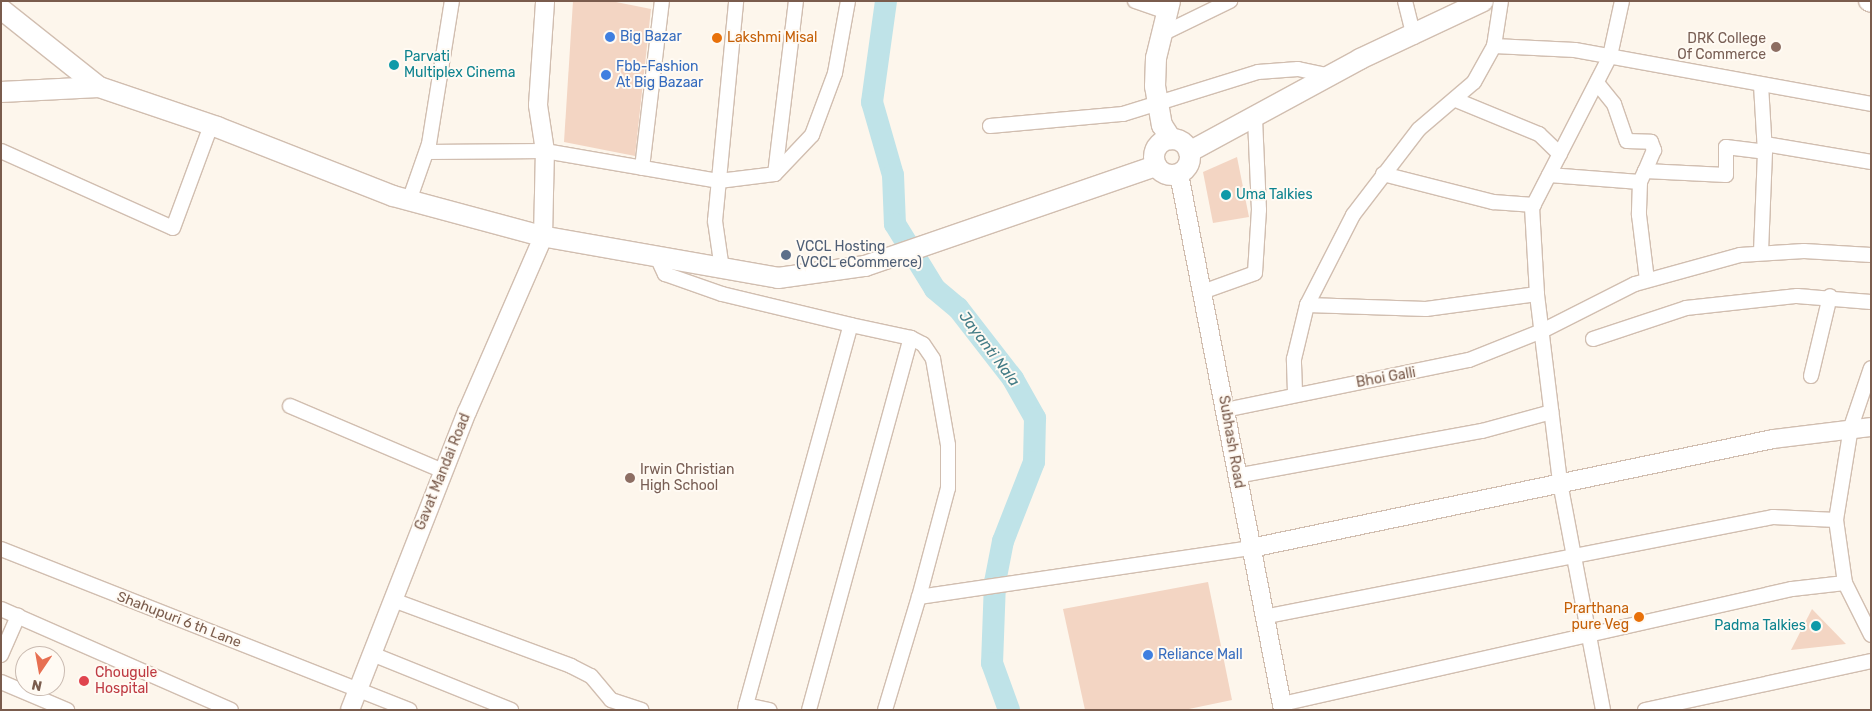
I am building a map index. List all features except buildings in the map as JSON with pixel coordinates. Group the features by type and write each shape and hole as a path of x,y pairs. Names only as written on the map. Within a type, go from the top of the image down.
{"main road":[{"path":"1189,152 1331,76 1414,37 1483,1"},
{"path":"1169,6 1162,34 1156,105 1171,139"},
{"path":"1,9 99,87 211,125 409,200 543,237 778,278 865,266 991,220 1049,206 1156,166"},
{"path":"1,92 99,87"},
{"path":"1171,139 1182,142 1189,152 1189,164 1179,174 1166,174 1156,166 1156,148 1171,139"}],"street":[{"path":"409,200 427,152 452,1"},
{"path":"543,237 545,151 538,105 545,1"},
{"path":"642,168 662,1"},
{"path":"722,269 715,221 736,1"},
{"path":"775,174 796,1"},
{"path":"427,152 545,151 719,181 775,174 812,135 834,73 848,1"},
{"path":"1135,1 1169,6"},
{"path":"1162,34 1230,1"},
{"path":"1405,1 1414,37"},
{"path":"1295,392 1294,358 1307,305 1353,215 1419,129 1456,100 1474,82 1494,46 1502,1"},
{"path":"1603,710 1560,482 1537,294 1534,205 1610,56 1622,1"},
{"path":"1494,46 1610,56 1871,104"},
{"path":"990,126 1077,120 1156,105 1258,72 1298,70 1331,76"},
{"path":"1597,83 1614,104 1627,141 1651,142 1654,150 1643,177 1647,280"},
{"path":"1761,85 1765,148 1761,252"},
{"path":"1456,100 1539,134 1560,154"},
{"path":"1205,291 1255,273 1259,210 1255,118"},
{"path":"1,151 173,228 211,125"},
{"path":"1549,175 1643,177 1726,175 1726,147 1765,148 1871,162"},
{"name":"Subhash Road","path":"1179,174 1205,291 1262,617 1282,707"},
{"path":"1383,174 1493,202 1534,205"},
{"name":"Gavat Mandai Road","path":"350,710 443,471 543,237"},
{"name":"Bhoi Galli","path":"1225,410 1295,392 1397,378 1469,360 1542,331 1647,280 1761,252 1871,255"},
{"path":"656,257 665,274 706,289 911,338 923,344 933,359 948,445 948,488 919,597 885,710"},
{"path":"1307,305 1426,309 1537,294"},
{"path":"1593,339 1686,308 1760,298 1830,296 1871,302"},
{"path":"1811,376 1830,296"},
{"path":"769,710 746,707 851,325"},
{"path":"809,710 911,338"},
{"path":"1871,368 1851,427 1836,520 1845,583 1871,635"},
{"path":"290,406 443,471"},
{"path":"1236,476 1482,431 1551,412"},
{"path":"919,597 1251,548 1560,482 1851,427 1871,427"},
{"path":"1262,617 1773,517 1836,520"},
{"name":"Shahupuri 6 th Lane","path":"1,549 358,688 408,710"},
{"path":"1282,707 1590,638 1792,589 1845,583"},
{"path":"393,600 571,666 591,676 610,700 641,710"},
{"path":"1,609 231,710"},
{"path":"1,655 18,616"},
{"path":"372,654 511,710"},
{"path":"1645,710 1871,661"},
{"path":"1,682 67,710"}],"waterway":[{"name":"Jayanti Nala","path":"886,1 872,102 893,175 895,224 935,289 958,308 1013,379 1035,418 1034,462 1003,541 995,582 992,663 1009,710"}],"place":[{"name":"Big Bazar","path":"610,37"},
{"name":"Lakshmi Misal","path":"717,38"},
{"name":"DRK College Of Commerce","path":"1776,47"},
{"name":"Parvati Multiplex Cinema","path":"394,65"},
{"name":"Fbb-Fashion At Big Bazaar","path":"606,75"},
{"name":"Uma Talkies","path":"1226,195"},
{"name":"VCCL Hosting (VCCL eCommerce)","path":"786,255"},
{"name":"Irwin Christian High School","path":"630,478"},
{"name":"Prarthana pure Veg","path":"1639,617"},
{"name":"Padma Talkies","path":"1816,626"},
{"name":"Reliance Mall","path":"1148,655"},
{"name":"Chougule Hospital","path":"84,681"}]}
